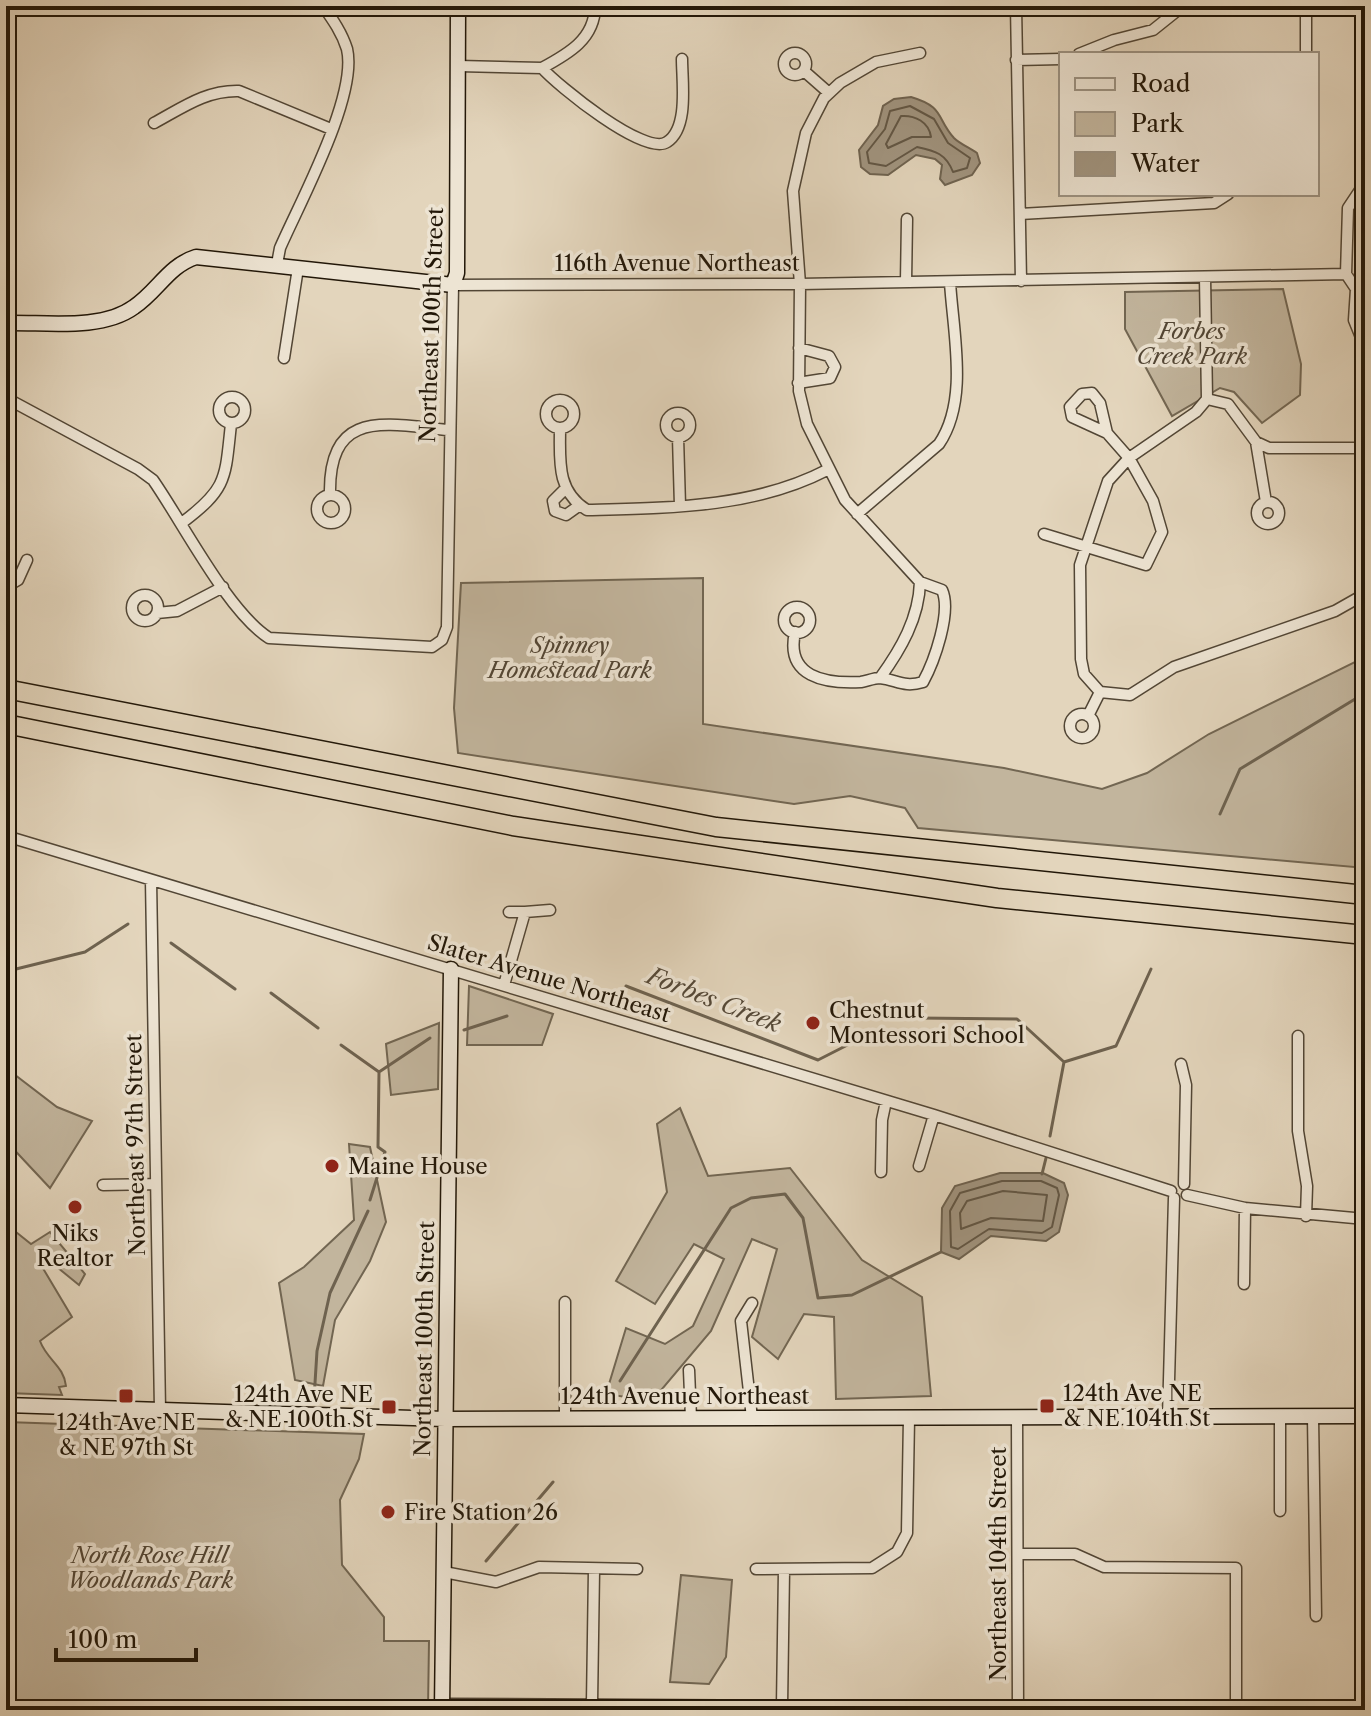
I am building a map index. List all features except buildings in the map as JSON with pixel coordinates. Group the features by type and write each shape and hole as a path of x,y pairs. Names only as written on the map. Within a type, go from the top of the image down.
{"highway":[{"path":"6,689 716,827 1365,895"},
{"path":"6,724 513,826 997,898 1365,935"},
{"path":"1277,887 1365,887"}],"street":[{"path":"277,264 280,248 347,84 347,51 340,29 323,6"},
{"name":"Northeast 100th Street","path":"223,587 256,630 269,638 425,647 438,643 447,627 448,430 453,285 457,273 458,6"},
{"path":"459,66 542,68 584,39 595,16 595,6"},
{"path":"1016,6 1021,281"},
{"path":"1084,52 1153,30 1183,6"},
{"path":"1306,6 1306,52"},
{"path":"795,632 794,659 810,677 847,682 880,678 899,685 923,682 933,662 945,600 942,590 920,582 857,514 827,470 801,409 798,383 800,284 793,191 806,133 829,93 876,62 920,53"},
{"path":"542,68 559,87 649,144 668,142 678,130 682,59"},
{"path":"1016,60 1059,59"},
{"path":"804,71 829,93"},
{"path":"154,123 200,98 239,91 331,129"},
{"path":"1362,187 1348,208 1346,274 1360,289 1354,320 1365,347"},
{"path":"1020,214 1214,203 1225,196"},
{"path":"906,282 907,219"},
{"name":"116th Avenue Northeast","path":"6,323 91,321 118,317 145,299 182,261 196,257 453,285 800,284 1346,274"},
{"path":"284,358 298,268"},
{"path":"1205,277 1207,399 1196,412 1129,458 1108,481 1086,544 1079,579 1084,674 1100,692 1130,695 1174,667 1335,611 1365,594"},
{"path":"857,514 939,444 953,419 956,391 950,282"},
{"path":"798,383 830,378 835,367 829,356 799,348"},
{"path":"6,398 138,469 153,480 183,522 223,587 177,611 157,613"},
{"path":"1207,399 1228,404 1256,442 1266,502"},
{"path":"183,522 216,494 223,482 231,424"},
{"path":"330,495 335,450 353,430 378,424 448,430"},
{"path":"560,428 560,471 573,497 587,510 680,506 773,494 827,470"},
{"path":"1044,534 1086,544 1097,552 1146,565 1162,532 1153,501 1129,458 1107,433"},
{"path":"678,437 680,506"},
{"path":"1256,442 1279,449 1365,448"},
{"path":"573,497 566,515 555,511 553,501 573,497"},
{"path":"6,587 18,580 27,560"},
{"path":"880,678 905,639 919,606 920,582"},
{"path":"1088,716 1100,692"},
{"name":"Slater Avenue Northeast","path":"6,836 934,1115 1172,1195"},
{"name":"Northeast 97th Street","path":"151,880 160,1410"},
{"path":"509,912 550,910"},
{"path":"504,985 525,912"},
{"name":"Northeast 100th Street","path":"442,1707 451,969"},
{"path":"1298,1036 1298,1131 1307,1186 1306,1216"},
{"path":"1181,1064 1186,1085 1186,1189"},
{"path":"881,1172 882,1120 886,1101"},
{"path":"919,1166 934,1115"},
{"path":"103,1185 156,1184"},
{"path":"1168,1417 1172,1195 1186,1189 1245,1208 1365,1219"},
{"path":"1244,1284 1245,1208"},
{"path":"565,1302 565,1419"},
{"path":"752,1303 741,1321 752,1418"},
{"path":"689,1370 691,1418"},
{"name":"124th Avenue Northeast","path":"6,1405 445,1419 1365,1416"},
{"name":"Northeast 104th Street","path":"1017,1417 1018,1708"},
{"path":"1280,1417 1280,1511"},
{"path":"1313,1417 1316,1616"},
{"path":"756,1569 872,1568 897,1552 907,1533 909,1418"},
{"path":"1019,1554 1075,1554 1104,1567 1236,1568 1236,1708"},
{"path":"444,1572 496,1582 539,1567 637,1569"},
{"path":"592,1703 594,1570"},
{"path":"784,1570 790,1707"},
{"path":"442,1707 560,1707 592,1703 790,1707 1365,1709"}],"green space":[{"name":"Forbes Creek Park","path":"1283,289 1301,364 1300,395 1262,423 1234,392 1220,388 1172,416 1125,329 1125,292"},
{"name":"Spinney Homestead Park","path":"703,578 703,724 1004,768 1102,789 1147,773 1209,734 1365,657 1365,868 918,828 905,808 850,796 794,804 458,753 454,708 461,583"},
{"path":"469,986 553,1014 542,1045 467,1045"},
{"path":"439,1023 438,1089 391,1095 386,1044"},
{"path":"6,1068 57,1107 92,1121 50,1188 6,1141"},
{"path":"680,1108 708,1176 790,1168 862,1260 922,1297 931,1396 836,1399 834,1317 804,1314 778,1359 752,1337 777,1249 752,1239 711,1331 652,1401 606,1394 626,1328 665,1344 693,1326 724,1259 694,1244 655,1304 616,1281 667,1192 657,1124"},
{"path":"349,1144 370,1147 386,1222 370,1261 335,1320 323,1386 295,1380 279,1283 304,1267 354,1220"},
{"path":"6,1224 31,1244 50,1232 85,1274 79,1285 52,1263 41,1265 72,1317 40,1341 65,1379 66,1386 59,1387 62,1395 6,1393"},
{"name":"North Rose Hill Woodlands Park","path":"6,1422 364,1434 359,1459 340,1500 342,1565 384,1617 384,1641 429,1641 428,1710 6,1710"},
{"path":"681,1575 732,1580 726,1657 709,1684 670,1682"}],"water":[{"path":"911,97 935,109 954,138 977,153 980,163 972,175 945,185 940,179 942,165 935,159 916,155 888,175 870,174 861,167 859,150 878,125 883,106 894,99"},
{"path":"1000,1173 1043,1173 1064,1183 1068,1195 1059,1232 1046,1241 991,1236 959,1259 941,1252 942,1208 955,1186"}],"waterway":[{"name":"Forbes Creek","path":"1220,814 1240,769 1365,693"},
{"name":"Forbes Creek","path":"6,977 12,970 85,952 128,924"},
{"name":"Forbes Creek","path":"171,943 235,989"},
{"name":"Forbes Creek","path":"916,1018 1017,1019 1064,1062 1116,1046 1151,969"},
{"name":"Forbes Creek","path":"626,986 818,1060 875,1031"},
{"name":"Forbes Creek","path":"271,993 318,1028"},
{"name":"Forbes Creek","path":"464,1030 507,1016"},
{"name":"Forbes Creek","path":"341,1045 379,1072 430,1038"},
{"path":"1050,1136 1064,1062"},
{"path":"370,1200 385,1152 378,1147 379,1072"},
{"path":"1042,1174 1046,1158"},
{"path":"620,1381 731,1208 751,1198 785,1194 803,1218 818,1298 852,1295 941,1252"},
{"path":"314,1399 317,1351 330,1293 368,1211"},
{"path":"486,1561 553,1482"}],"place":[{"name":"Chestnut Montessori School","path":"813,1023"},
{"name":"Maine House","path":"332,1166"},
{"name":"Niks Realtor","path":"75,1207"},
{"name":"124th Ave NE & NE 97th St","path":"126,1396"},
{"name":"124th Ave NE & NE 104th St","path":"1047,1406"},
{"name":"124th Ave NE & NE 100th St","path":"389,1407"},
{"name":"Fire Station 26","path":"388,1512"}]}
